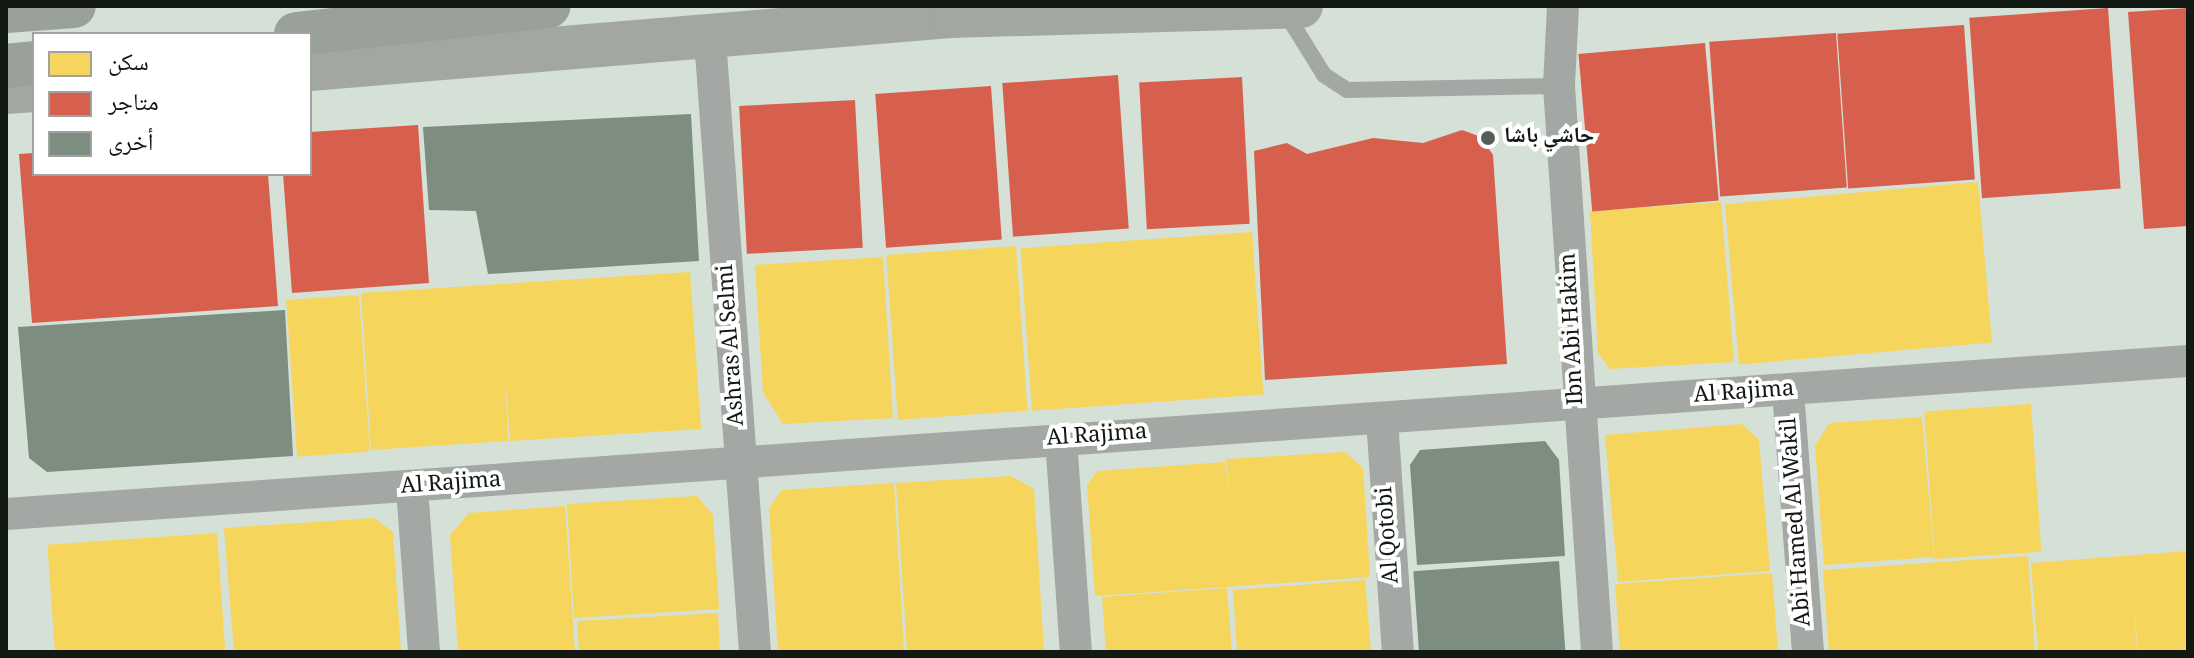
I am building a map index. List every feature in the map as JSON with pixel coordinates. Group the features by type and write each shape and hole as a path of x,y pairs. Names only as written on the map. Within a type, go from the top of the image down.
{"main road":[{"path":"6,11 74,6"},
{"path":"312,32 548,6"},
{"path":"6,66 32,63"}],"street":[{"name":"Ibn Abi Hakim","path":"1563,6 1559,86 1597,652"},
{"path":"312,69 710,39 950,16 1292,7"},
{"name":"Ashras Al Selmi","path":"710,39 755,652"},
{"path":"6,92 32,90"},
{"name":"Al Rajima","path":"6,514 412,488 1061,439 1788,392 2188,361"},
{"name":"Abi Hamed Al Wakil","path":"1788,392 1808,652"},
{"name":"Al Qotobi","path":"1382,419 1398,652"},
{"path":"1061,439 1076,652"},
{"path":"412,488 424,652"}],"lane":[{"path":"1292,7 1324,75 1347,90 1559,86"}],"building: سكن":[{"path":"1978,182 1992,342 1739,365 1725,204"},
{"path":"1721,202 1734,362 1610,369 1598,353 1590,211"},
{"path":"1252,232 1263,395 1032,411 1021,248"},
{"path":"1016,246 1028,411 898,420 886,255"},
{"path":"883,257 893,418 783,424 763,392 755,265"},
{"path":"690,272 701,429 510,441 505,373 508,441 371,450 361,293"},
{"path":"359,295 370,452 297,457 286,300"},
{"path":"2031,404 2041,552 1935,559 1924,411"},
{"path":"1922,417 1934,557 1824,565 1815,445 1830,423"},
{"path":"1742,424 1759,440 1770,571 1618,582 1605,435"},
{"path":"1345,452 1363,468 1370,577 1095,596 1087,485 1097,471 1225,462 1229,493 1226,459"},
{"path":"1011,476 1034,489 1044,652 907,652 896,483"},
{"path":"894,483 904,652 778,652 769,508 782,490"},
{"path":"697,496 713,515 719,609 574,618 567,504"},
{"path":"565,506 575,652 458,652 450,535 469,513"},
{"path":"374,518 393,532 401,652 234,652 224,528"},
{"path":"217,533 225,652 55,652 47,545"},
{"path":"2188,551 2188,652 2138,652 2134,600 2137,652 2038,652 2031,563"},
{"path":"2028,556 2035,652 1829,652 1823,570"},
{"path":"1772,573 1778,652 1620,652 1615,584"},
{"path":"1365,580 1371,652 1237,652 1233,590"},
{"path":"1227,588 1232,652 1106,652 1102,597"},
{"path":"718,613 720,652 579,652 577,621"}],"building: متاجر":[{"path":"2108,8 2121,189 1982,198 1969,18"},
{"path":"2188,8 2188,226 2144,229 2128,12"},
{"path":"1964,25 1975,180 1848,188 1837,34"},
{"path":"1836,33 1847,188 1720,196 1709,42"},
{"path":"1705,43 1719,200 1592,211 1578,54"},
{"path":"1118,75 1129,229 1013,237 1002,83"},
{"path":"1242,77 1250,224 1147,229 1139,82"},
{"path":"991,86 1002,240 886,248 875,94"},
{"path":"855,100 863,248 747,254 739,106"},
{"path":"418,125 429,283 292,293 283,176 312,176 312,132"},
{"path":"1462,130 1481,137 1493,155 1507,364 1265,380 1254,151 1287,143 1307,154 1373,138 1423,143"},
{"path":"32,153 32,176 268,176 278,306 32,323 19,154"}],"building: أخرى":[{"path":"691,114 699,261 488,274 476,211 429,210 423,127"},
{"path":"285,310 293,456 47,472 29,458 18,327"},
{"path":"1545,441 1559,460 1565,556 1417,565 1410,465 1420,450"},
{"path":"1559,561 1565,652 1419,652 1413,571"}],"place":[{"name":"حاشي باشا","path":"1488,138"}]}
